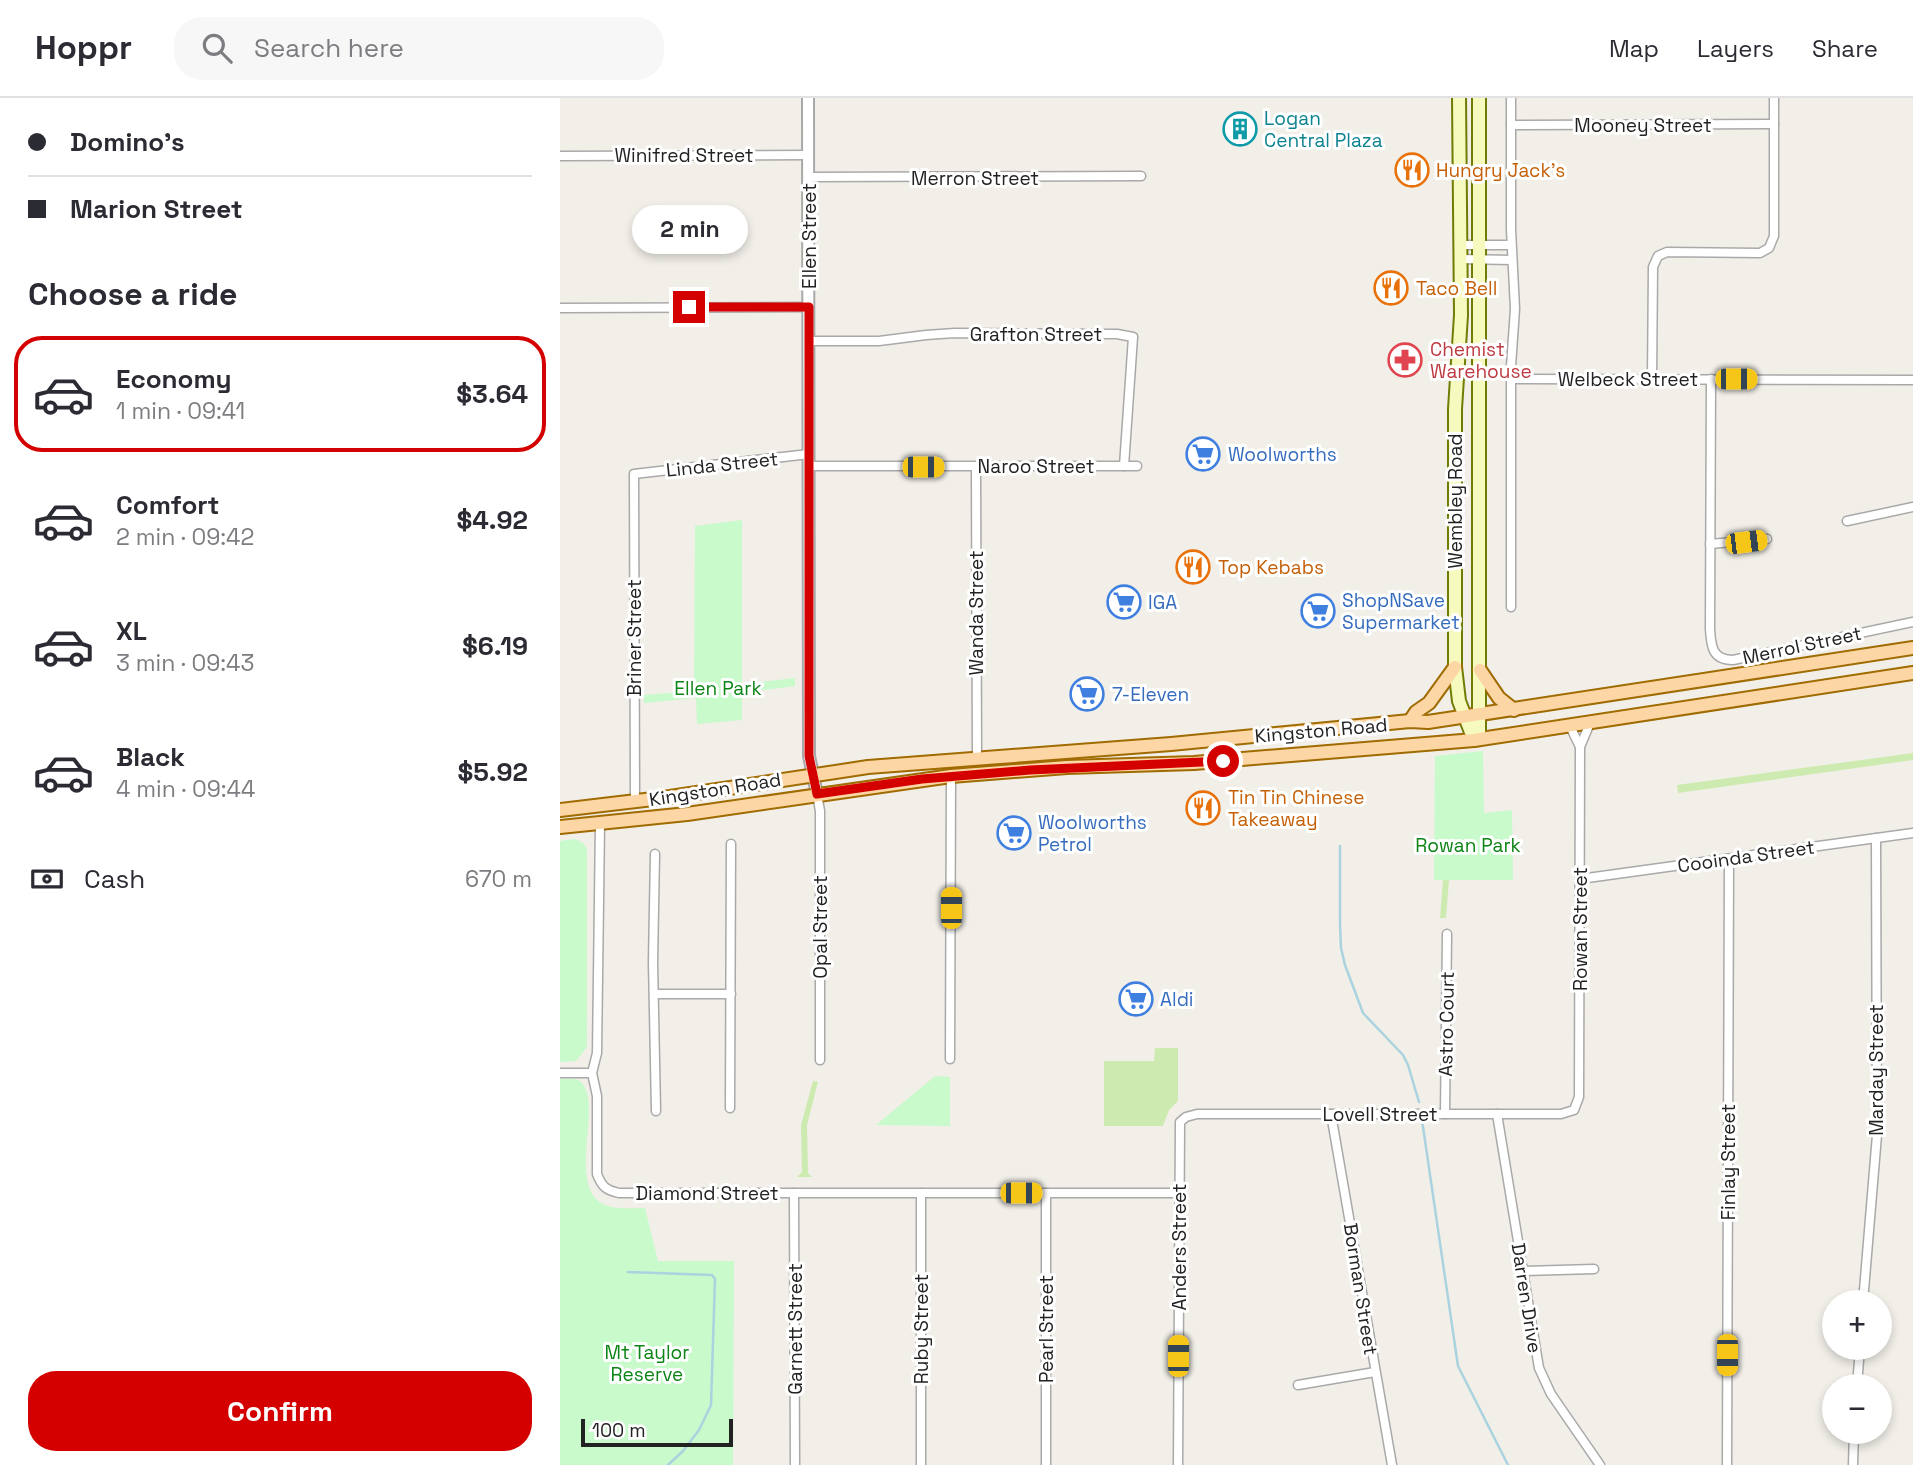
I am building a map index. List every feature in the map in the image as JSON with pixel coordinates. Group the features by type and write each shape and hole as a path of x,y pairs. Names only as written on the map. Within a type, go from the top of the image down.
{"main road":[{"name":"Wembley Road","path":"1459,98 1461,315 1455,422 1455,667 1457,692 1476,739"},
{"name":"Wembley Road","path":"1476,739 1480,715 1479,98"},
{"name":"Kingston Road","path":"560,810 868,767 1171,744 1410,721 1428,722 1913,648"},
{"path":"1410,721 1416,712 1429,703 1455,667"},
{"path":"1480,670 1499,698 1514,710"},
{"name":"Kingston Road","path":"560,827 687,814 951,776 1067,767 1217,761 1476,739 1913,673"}],"street":[{"name":"Ellen Street","path":"808,98 809,756 817,794"},
{"path":"1511,98 1511,244 1515,309 1511,379 1511,607"},
{"path":"1652,379 1653,267 1658,256 1667,252 1760,253 1769,248 1774,236 1774,98"},
{"name":"Mooney Street","path":"1511,125 1774,124"},
{"name":"Winifred Street","path":"560,156 808,155"},
{"name":"Merron Street","path":"809,177 1141,176"},
{"path":"1459,252 1480,246 1511,244"},
{"path":"1459,252 1480,259 1512,260"},
{"path":"560,308 809,307"},
{"name":"Grafton Street","path":"810,341 879,341 955,333 1117,334 1133,337 1124,466"},
{"name":"Welbeck Street","path":"1511,379 1913,380"},
{"name":"Merrol Street","path":"1711,379 1710,544 1713,651 1721,659 1733,660 1913,622"},
{"name":"Naroo Street","path":"809,460 976,467 1137,466"},
{"name":"Linda Street","path":"634,474 809,460"},
{"name":"Wanda Street","path":"976,467 977,759"},
{"name":"Briner Street","path":"634,474 635,801"},
{"path":"1847,521 1913,507"},
{"path":"1710,544 1767,539"},
{"name":"Rowan Street","path":"1574,1110 1579,1097 1580,747 1590,723"},
{"name":"Rowan Street","path":"1570,726 1580,747"},
{"path":"950,1059 951,776"},
{"name":"Opal Street","path":"817,794 820,811 820,1060"},
{"name":"Diamond Street","path":"600,823 597,1042 592,1073 597,1096 597,1174 600,1184 607,1190 619,1193 1179,1193"},
{"name":"Cooinda Street","path":"1580,879 1913,833"},
{"name":"Marday Street","path":"1864,1290 1877,1135 1876,838"},
{"path":"730,1108 731,844"},
{"path":"655,854 653,962 656,1111"},
{"name":"Finlay Street","path":"1727,1465 1729,859"},
{"name":"Astro Court","path":"1445,1114 1447,934"},
{"path":"655,994 731,994"},
{"path":"560,1073 592,1073"},
{"name":"Lovell Street","path":"1186,1117 1196,1114 1561,1115 1574,1110"},
{"name":"Borman Street","path":"1331,1114 1392,1465"},
{"name":"Darren Drive","path":"1497,1114 1543,1381 1600,1465"},
{"name":"Anders Street","path":"1178,1465 1178,1134 1180,1122 1186,1117"},
{"name":"Garnett Street","path":"794,1193 796,1465"},
{"name":"Ruby Street","path":"921,1193 921,1465"},
{"name":"Pearl Street","path":"1046,1193 1046,1465"},
{"path":"1523,1270 1594,1269"},
{"path":"1297,1385 1375,1372"},
{"path":"1853,1465 1854,1444"}],"green space":[{"name":"Ellen Park","path":"742,520 742,684 795,678 795,686 742,693 742,720 697,724 696,698 644,703 644,695 694,691 695,526"},
{"name":"Rowan Park","path":"1483,751 1484,813 1512,810 1513,880 1434,880 1435,756"},
{"path":"1913,753 1913,760 1678,793 1677,785"},
{"path":"575,839 587,849 587,1047 576,1061 560,1062 560,841"},
{"path":"1443,880 1449,880 1446,918 1440,918"},
{"path":"1155,1048 1178,1048 1178,1101 1169,1110 1163,1126 1104,1126 1104,1061 1154,1061"},
{"path":"935,1076 950,1077 950,1126 876,1125"},
{"name":"Mt Taylor Reserve","path":"560,1079 579,1080 587,1093 589,1108 586,1162 587,1180 592,1194 608,1206 645,1208 658,1261 734,1261 733,1465 560,1465"},
{"path":"813,1081 818,1082 807,1125 808,1173 812,1177 797,1177 802,1172 801,1125"}],"waterway":[{"path":"1340,846 1341,948 1345,965 1363,1013 1403,1055 1419,1102"},
{"path":"1422,1120 1458,1366 1508,1465"},
{"path":"628,1272 712,1275 715,1279 711,1405 699,1430 668,1465"}],"place":[{"name":"Logan Central Plaza","path":"1240,129"},
{"name":"Hungry Jack's","path":"1412,170"},
{"name":"Taco Bell","path":"1391,288"},
{"name":"Chemist Warehouse","path":"1405,360"},
{"name":"Woolworths","path":"1203,454"},
{"name":"Top Kebabs","path":"1193,567"},
{"name":"IGA","path":"1124,602"},
{"name":"ShopNSave Supermarket","path":"1318,611"},
{"name":"7-Eleven","path":"1087,694"},
{"name":"Tin Tin Chinese Takeaway","path":"1203,808"},
{"name":"Woolworths Petrol","path":"1014,833"},
{"name":"Aldi","path":"1136,999"}],"route":[{"path":"689,307 809,307 809,756 817,794 922,779 1030,770 1223,761"}]}
